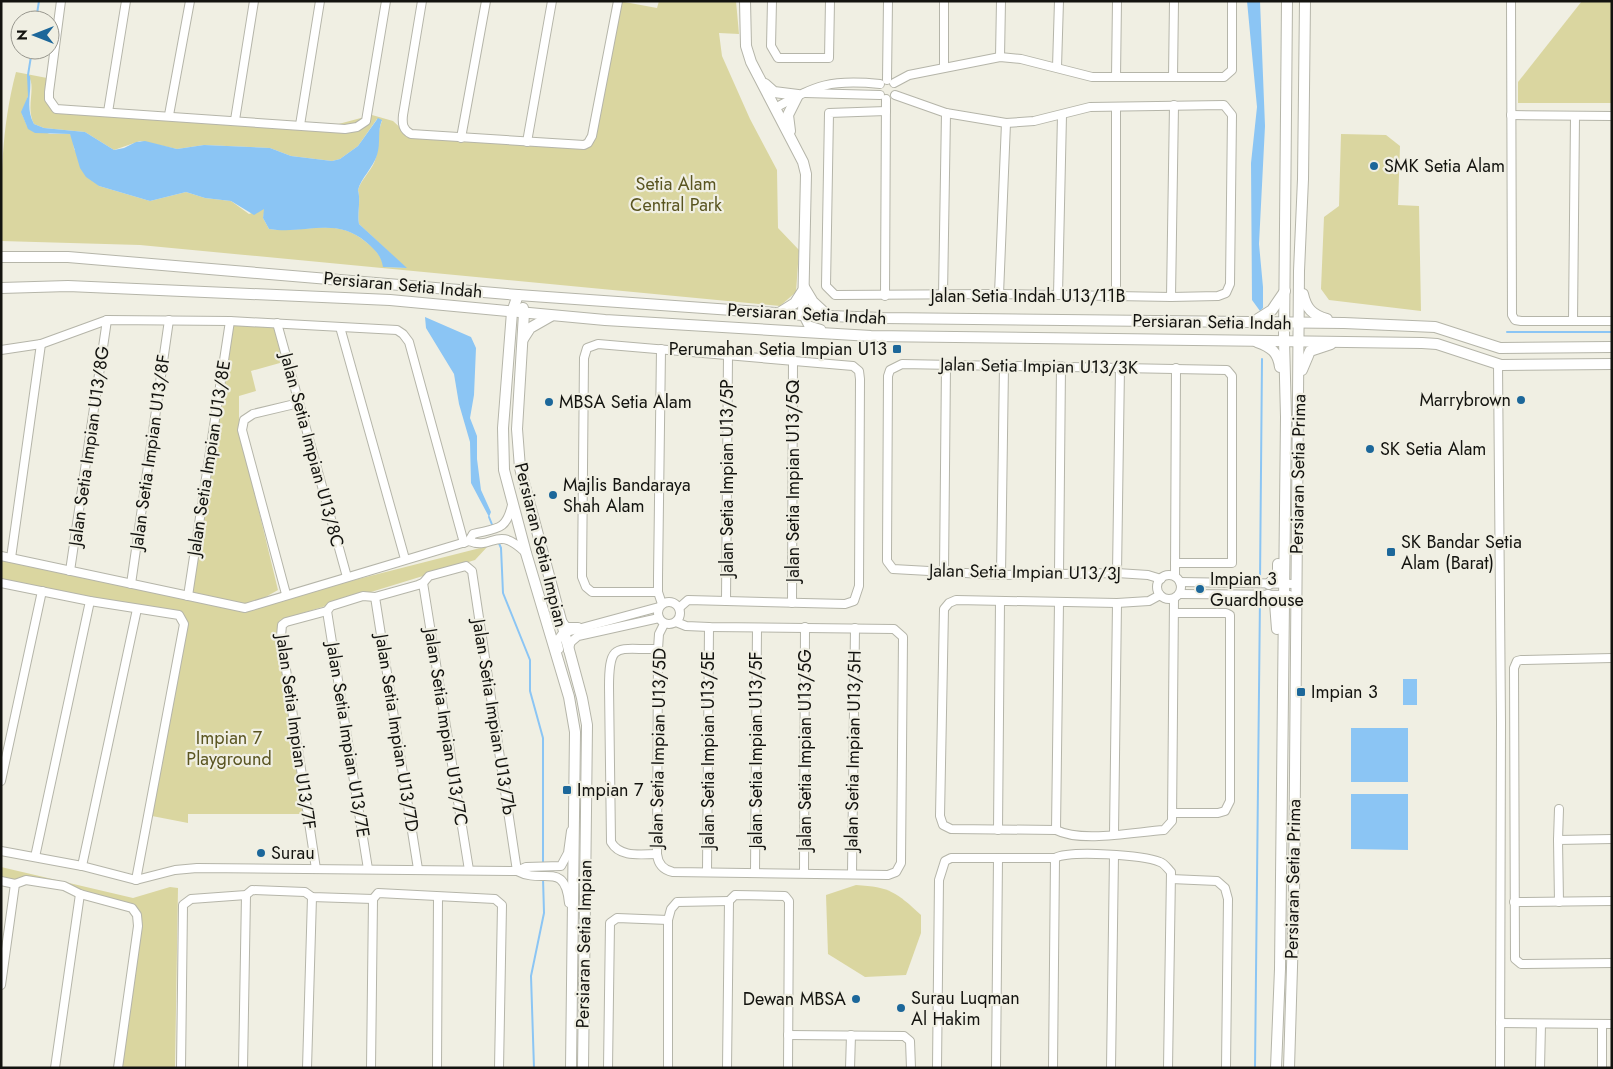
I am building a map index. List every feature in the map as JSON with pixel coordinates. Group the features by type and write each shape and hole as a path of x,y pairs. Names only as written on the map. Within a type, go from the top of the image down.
{"street":[{"path":"61,1 50,99 56,108 345,129 357,127 366,121 386,1"},
{"path":"108,112 126,1"},
{"path":"169,116 190,1"},
{"path":"235,120 254,1"},
{"path":"300,125 320,1"},
{"path":"422,1 403,115 404,128 411,134 584,145 591,140 592,136 618,1"},
{"path":"461,138 486,1"},
{"path":"527,142 552,1"},
{"path":"745,1 746,46 757,76 792,140 803,162 806,174 803,315 808,325 816,329 860,330 872,336"},
{"path":"772,1 771,46 778,58 827,60 829,58 830,1"},
{"path":"885,296 886,111 883,97 878,90 887,82 888,1"},
{"path":"944,1 944,67"},
{"path":"1000,57 1001,1"},
{"path":"1057,67 1059,1"},
{"path":"1116,77 1117,1"},
{"path":"1173,77 1174,1"},
{"path":"774,108 811,88 830,83 887,82 944,67 1000,57 1057,67 1092,77 1224,77 1232,70 1232,1"},
{"name":"Persiaran Setia Prima","path":"1276,1068 1280,969 1286,417 1284,340 1286,1"},
{"name":"Persiaran Setia Prima","path":"1289,1068 1294,900 1299,271 1303,178 1306,1"},
{"path":"1511,1 1512,315 1515,320 1521,321 1612,322"},
{"path":"757,76 774,92 883,97 895,95 946,113 1006,124 1062,115 1090,107 1174,105 1171,297"},
{"path":"887,82 897,90 895,95"},
{"path":"792,140 788,115 801,94"},
{"name":"Jalan Setia Indah U13/11B","path":"886,111 829,113 826,286 835,295 1218,296 1226,293 1230,284 1232,115 1224,105 1174,105"},
{"path":"1116,107 1116,296"},
{"path":"943,295 946,113"},
{"path":"1058,295 1062,115"},
{"path":"1511,115 1612,116"},
{"path":"1573,321 1575,116"},
{"path":"999,294 1006,124"},
{"name":"Persiaran Setia Indah","path":"1,257 68,257 518,295 803,315 1344,323 1435,327 1500,348 1612,347"},
{"path":"1299,271 1305,305 1316,316 1344,323"},
{"name":"Persiaran Setia Indah","path":"1,288 68,286 381,300 524,313 872,336 1249,339 1437,344 1498,364 1612,364"},
{"path":"780,313 795,303 804,286"},
{"path":"804,286 813,302 828,316"},
{"path":"1252,323 1272,310 1285,291"},
{"name":"Persiaran Setia Impian","path":"518,295 512,312 502,428 504,470 526,553 569,697 575,732 571,928 571,1068"},
{"name":"Persiaran Setia Impian","path":"518,295 524,313 517,429 520,468 558,617 582,698 587,726 583,1068"},
{"path":"490,310 499,314 504,321 510,340"},
{"path":"522,340 530,328 552,315"},
{"path":"1,350 41,344 107,320 230,320 397,330 409,342 466,542"},
{"name":"Jalan Setia Impian U13/8G","path":"70,571 107,320"},
{"name":"Jalan Setia Impian U13/8F","path":"131,584 169,320"},
{"name":"Jalan Setia Impian U13/8E","path":"188,596 230,320"},
{"name":"Jalan Setia Impian U13/8C","path":"277,323 347,577"},
{"path":"340,327 405,559"},
{"path":"1249,339 1270,346 1279,357 1286,417"},
{"path":"1299,390 1303,364 1310,351 1339,341"},
{"path":"10,558 41,344"},
{"path":"658,592 592,592 586,587 582,577 584,352 592,345 661,349 854,366 859,370 860,379 859,586 854,601 845,604 688,600 679,608"},
{"path":"661,349 658,592 661,605 661,621"},
{"name":"Jalan Setia Impian U13/5P","path":"726,601 728,355"},
{"name":"Jalan Setia Impian U13/5Q","path":"792,603 793,360"},
{"name":"Jalan Setia Impian U13/3K","path":"890,566 887,555 888,376 894,367 902,364 1223,368 1232,376 1232,563 1175,563"},
{"path":"1498,364 1500,1068"},
{"path":"944,572 946,365"},
{"path":"1001,575 1004,366"},
{"path":"1059,574 1061,366"},
{"path":"1117,572 1120,367"},
{"path":"1160,595 1149,601 956,600 948,603 944,609 940,816 943,824 951,829 1056,830 1065,835 1114,834 1164,830 1172,817 1174,613 1178,579 1175,563 1176,368"},
{"path":"286,594 242,430 244,420 253,414 299,403"},
{"path":"466,542 473,534 502,528 509,520 512,504"},
{"path":"1269,584 1278,574 1279,527 1284,508"},
{"path":"1,556 245,608 286,594 466,542 476,544 504,537 514,541 526,553"},
{"name":"Jalan Setia Impian U13/7b","path":"423,583 429,576 466,566 472,571 517,870"},
{"name":"Jalan Setia Impian U13/3J","path":"890,566 899,570 1001,575 1117,572 1148,574 1160,579"},
{"path":"1284,589 1268,595 1177,596 1166,599 1160,595 1158,584 1160,579 1167,575 1178,579 1269,584 1284,589 1296,590"},
{"path":"1,582 90,601 179,615 184,624 136,880"},
{"path":"327,611 332,606 363,596 375,597 423,583"},
{"name":"Jalan Setia Impian U13/7C","path":"423,583 469,870"},
{"path":"1,781 42,591"},
{"path":"1268,595 1275,603 1277,617 1277,712 1282,730"},
{"name":"Jalan Setia Impian U13/7D","path":"375,597 418,869"},
{"path":"35,857 90,601"},
{"path":"998,830 1000,601"},
{"path":"1056,830 1059,602"},
{"path":"1114,834 1116,602"},
{"path":"558,617 566,628 607,626 661,621 670,625 676,622 680,616 679,608 674,603 661,605 607,626 574,638 568,652"},
{"path":"82,866 137,609"},
{"name":"Jalan Setia Impian U13/7F","path":"316,869 282,646 282,625 286,622 327,611"},
{"name":"Jalan Setia Impian U13/7E","path":"327,611 368,868"},
{"path":"1172,817 1218,813 1225,811 1230,802 1230,618 1226,613 1174,613"},
{"name":"Jalan Setia Impian U13/5D","path":"661,621 658,649 658,860 666,870 707,872"},
{"path":"676,622 686,626 709,627 894,629 904,640 901,727 901,863 896,872 888,875 804,872 707,872"},
{"name":"Jalan Setia Impian U13/5E","path":"707,872 709,627"},
{"path":"569,697 557,644 563,633 578,628"},
{"name":"Jalan Setia Impian U13/5F","path":"756,872 757,628"},
{"name":"Jalan Setia Impian U13/5G","path":"804,872 806,628"},
{"name":"Jalan Setia Impian U13/5H","path":"852,874 855,628"},
{"path":"657,854 626,853 614,848 611,842 609,679 610,657 619,650 658,649"},
{"path":"1612,658 1521,660 1515,664 1514,902 1515,959 1519,964 1612,963"},
{"path":"1,850 82,866 136,880 175,870 197,868 550,871 564,862 573,814 580,813 581,775 587,759"},
{"path":"1559,809 1559,902"},
{"path":"1558,840 1612,839"},
{"path":"937,1068 939,880 945,861 951,858 1055,858 1063,853 1114,855 1161,862 1171,876 1168,1068"},
{"path":"1111,1068 1114,855"},
{"path":"996,1068 998,858"},
{"path":"1053,1068 1055,858"},
{"path":"550,871 562,880 568,889 571,928"},
{"path":"1171,876 1217,881 1225,888 1228,898 1226,1068"},
{"path":"1,881 15,884 26,880 64,886 80,894 132,908 137,915 138,926 118,1068"},
{"path":"1,985 15,884"},
{"path":"181,1068 182,908 188,900 246,895 252,890 305,892 312,897 373,899"},
{"path":"371,1068 373,899 378,893 495,898 500,901 502,905 499,1068"},
{"path":"55,1068 80,894"},
{"path":"243,1068 246,895"},
{"path":"668,1068 668,920 671,909 677,902 729,901 735,895 788,898 788,1068"},
{"path":"437,1068 438,896"},
{"path":"308,1068 312,897"},
{"path":"1280,969 1286,944 1288,903 1290,900 1294,900"},
{"path":"727,1068 729,901"},
{"path":"1514,902 1612,901"},
{"path":"608,1068 610,923 618,918 668,920"},
{"path":"1500,1023 1612,1024"},
{"path":"1540,1024 1540,1068"},
{"path":"1602,1024 1602,1068"},
{"path":"1272,1068 1272,1043 1277,1026"},
{"path":"788,1035 904,1036 910,1041 911,1068"},
{"path":"850,1068 851,1035"}],"green space":[{"name":"Setia Alam Central Park","path":"619,1 657,8 659,1 736,1 739,34 719,33 722,56 750,119 777,170 778,228 799,250 796,292 780,306 140,245 1,241 5,135 7,114 16,72 47,78 45,92 48,104 55,111 320,129 372,115 393,121 406,133 590,143","holes":["28,75 30,80 31,111 34,124 44,128 85,132 114,150 140,141 177,149 204,145 270,148 291,156 332,161 340,159 358,146 377,119 382,121 374,163 358,190 359,224 406,268 384,267 372,247 354,234 343,230 331,228 269,229 263,218 265,208 249,214 231,201 205,198 186,192 150,201 99,186 74,149 73,139 70,134 50,134 27,126 22,114 28,96"]},
{"path":"1582,1 1612,1 1612,103 1518,103 1518,82"},
{"path":"1341,134 1386,135 1400,146 1398,205 1419,206 1421,311 1329,300 1321,289 1324,217 1339,206"},
{"name":"Impian 7 Playground","path":"230,321 277,323 287,361 251,371 256,391 239,396 239,429 278,590 248,607 488,546 475,560 280,620 277,631 305,814 188,814 188,823 152,816 184,624 179,615 1,583 1,556 188,595"},
{"path":"1,867 133,898 170,887 178,888 175,1068 122,1068 141,924 135,912 70,891 19,879 1,879"},
{"path":"856,885 877,887 892,892 921,915 921,933 906,975 865,977 828,954 826,895"}],"water":[{"path":"1247,1 1260,1 1265,126 1259,244 1263,308 1260,311 1252,300 1251,163 1257,107"},
{"path":"27,75 30,76 29,106 34,124 44,128 85,132 114,150 124,148 136,142 145,141 177,149 204,145 270,148 291,156 332,161 340,159 358,146 378,118 382,120 377,155 358,190 359,224 407,268 383,267 379,256 366,242 354,234 343,230 331,228 269,229 263,218 264,209 254,215 231,201 205,198 186,192 150,201 99,186 86,177 80,168 70,134 35,133 28,129 21,112 28,96"},
{"path":"425,317 471,337 476,348 474,395 470,418 477,436 477,459 481,490 491,512 489,517 471,483 470,442 459,404 454,374 426,328"},
{"path":"1403,679 1417,679 1417,705 1403,705"},
{"path":"1351,728 1408,728 1408,782 1351,782"},
{"path":"1351,794 1408,794 1408,850 1351,849"}],"waterway":[{"path":"38,10 39,1"},
{"path":"28,75 30,60"},
{"path":"1507,332 1612,332"},
{"path":"1260,582 1262,359"},
{"path":"489,517 493,527"},
{"path":"498,541 501,548 503,593 530,660 530,691 543,738 543,863"},
{"path":"1255,1068 1260,597"},
{"path":"534,1068 531,976 544,913 543,878"}],"place":[{"name":"SMK Setia Alam","path":"1374,166"},
{"name":"Perumahan Setia Impian U13","path":"897,349"},
{"name":"Marrybrown","path":"1521,400"},
{"name":"MBSA Setia Alam","path":"549,402"},
{"name":"SK Setia Alam","path":"1370,449"},
{"name":"Majlis Bandaraya Shah Alam","path":"553,495"},
{"name":"SK Bandar Setia Alam (Barat)","path":"1391,552"},
{"name":"Impian 3 Guardhouse","path":"1200,589"},
{"name":"Impian 3","path":"1301,692"},
{"name":"Impian 7","path":"567,790"},
{"name":"Surau","path":"261,853"},
{"name":"Dewan MBSA","path":"856,999"},
{"name":"Surau Luqman Al Hakim","path":"901,1008"}]}
